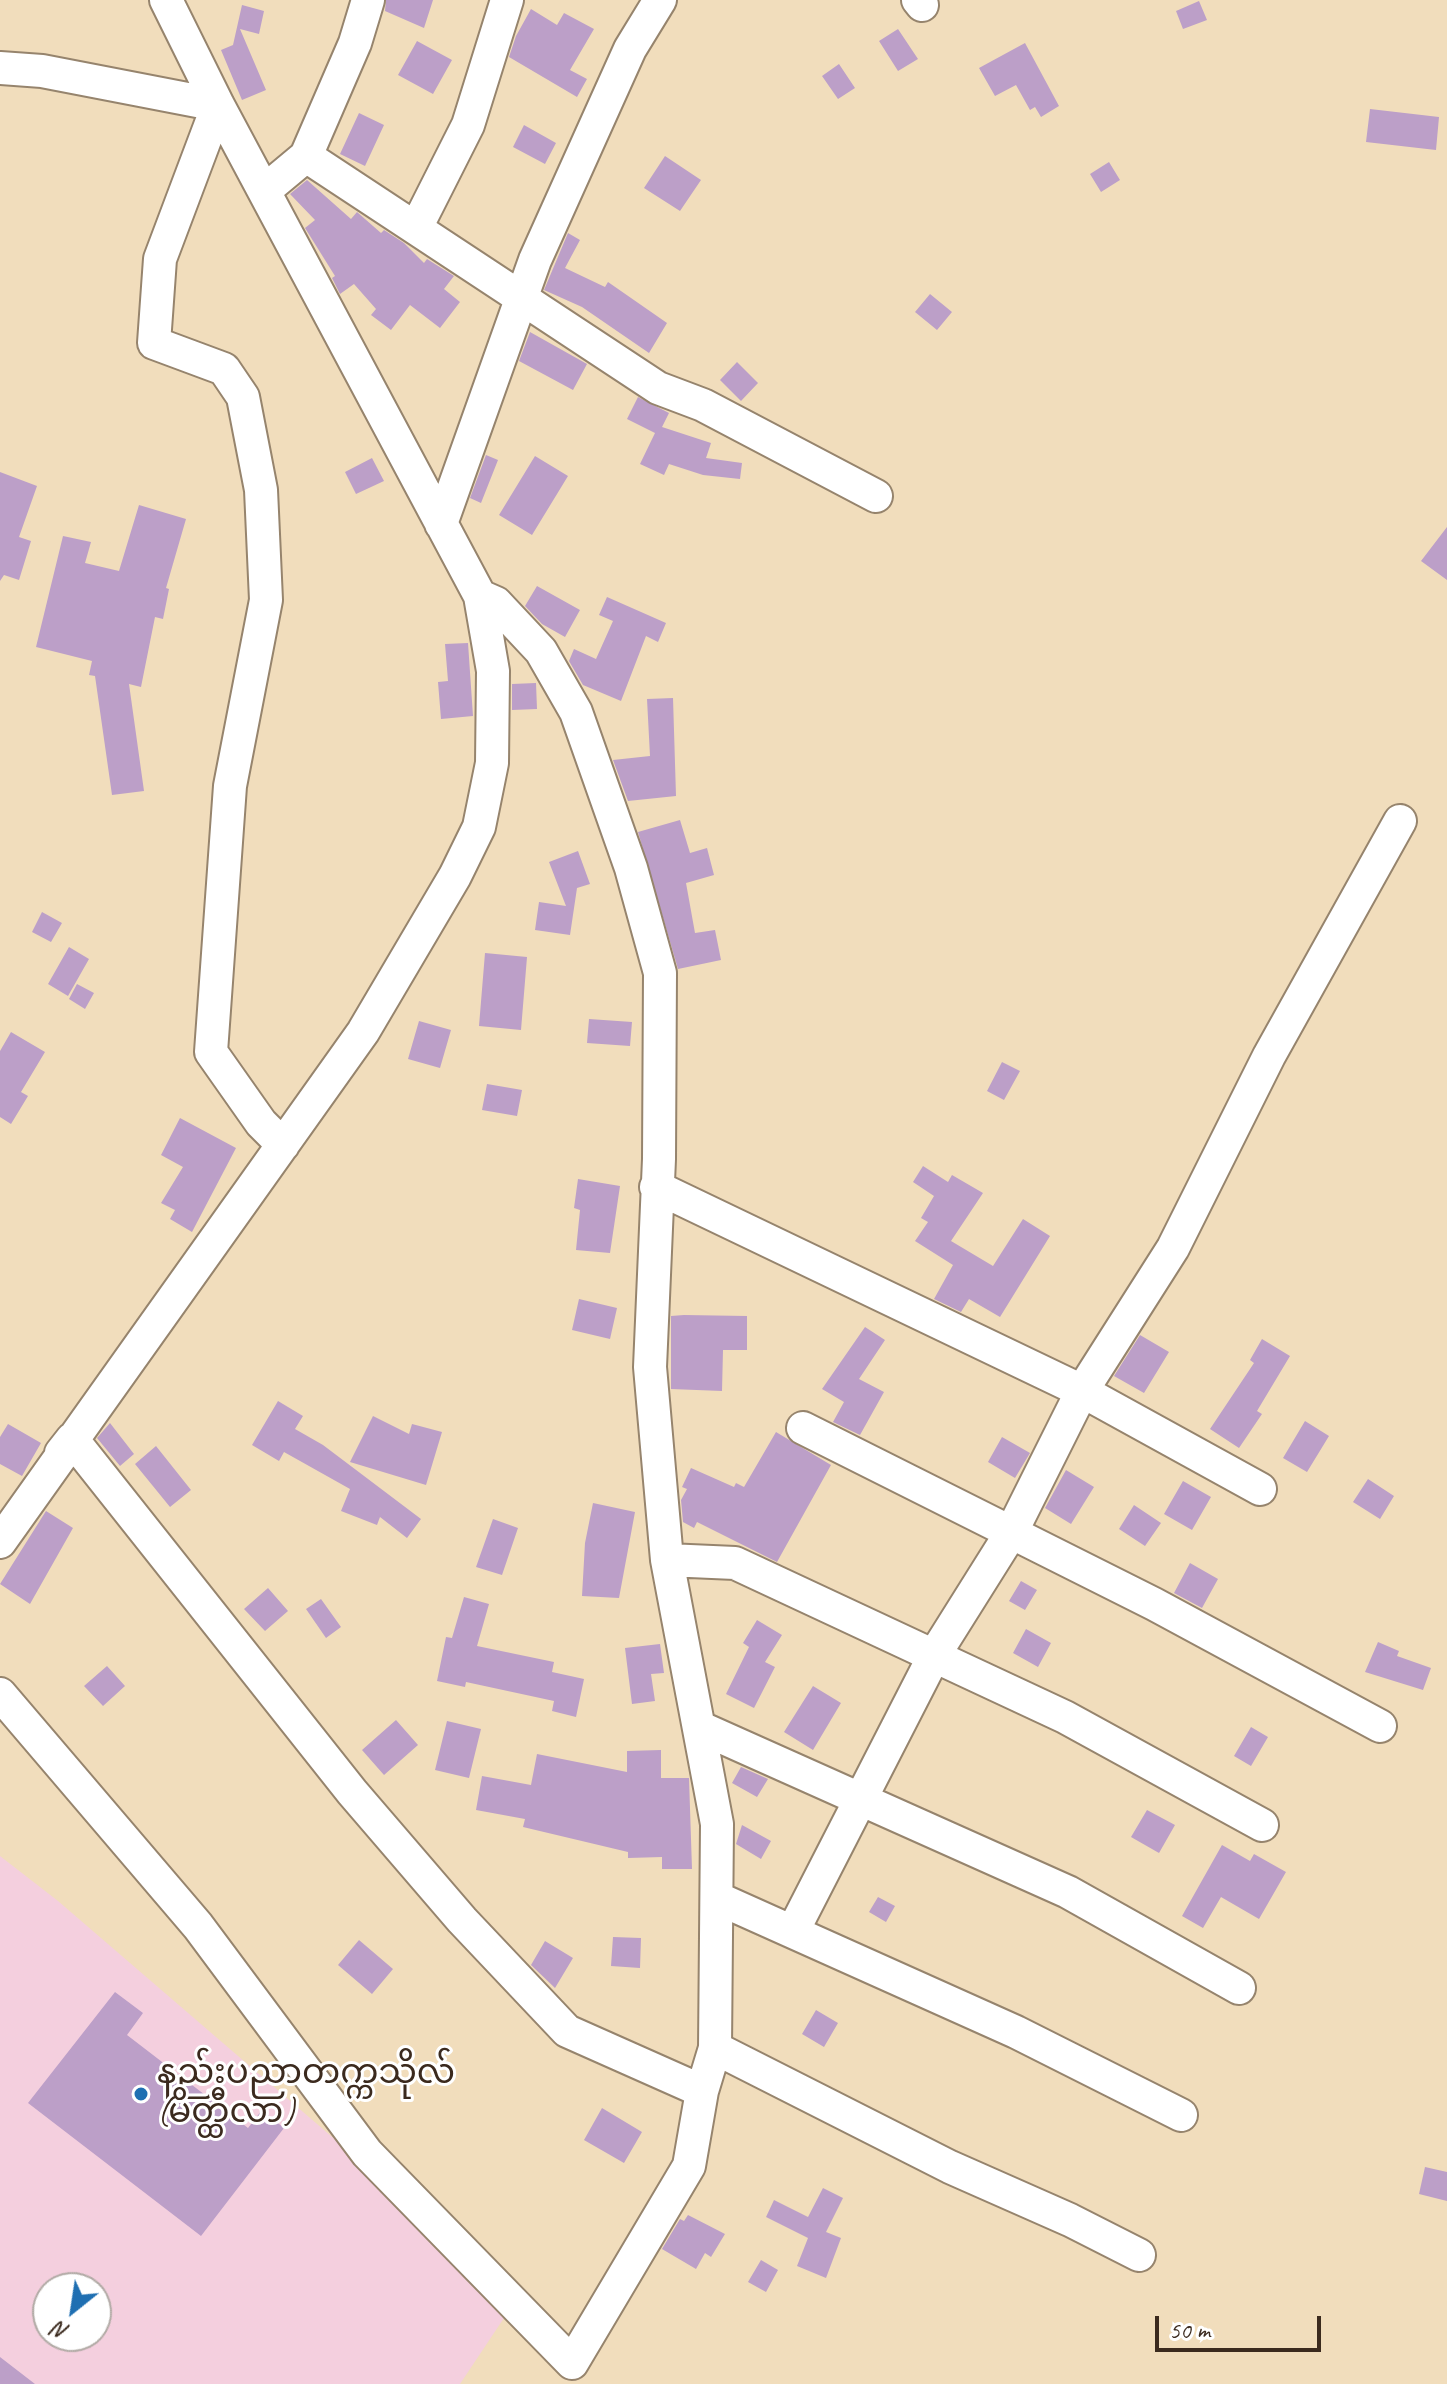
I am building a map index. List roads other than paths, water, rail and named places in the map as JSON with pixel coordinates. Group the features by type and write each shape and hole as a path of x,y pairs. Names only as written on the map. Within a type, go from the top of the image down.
{"street":[{"path":"0,1542 363,1032 455,876 479,827 492,763 493,671 480,596 218,105 166,0"},
{"path":"264,191 306,156 355,43 368,0"},
{"path":"417,226 468,125 507,0"},
{"path":"441,524 535,260 630,49 660,0"},
{"path":"0,68 42,71 218,105"},
{"path":"218,105 160,259 154,343 224,369 243,397 261,490 266,600 230,786 211,1052 261,1123 283,1145"},
{"path":"306,156 417,226 658,388 703,405 876,496"},
{"path":"0,1694 198,1926 367,2153 572,2363 689,2166 702,2091 715,2048 717,1824 667,1560 650,1367 659,1159 660,973 631,868 576,712 526,633 496,603 480,596"},
{"path":"793,1931 935,1654 1011,1533 1082,1391 1173,1248 1269,1056 1400,821"},
{"path":"656,1187 1082,1391 1260,1489"},
{"path":"803,1428 1154,1604 1380,1726"},
{"path":"0,1526 72,1439"},
{"path":"72,1439 352,1792 462,1920 567,2031 702,2091"},
{"path":"667,1560 735,1563 1065,1717 1262,1825"},
{"path":"699,1727 1068,1892 1239,1988"},
{"path":"717,1898 1016,2032 1181,2115"},
{"path":"715,2048 950,2167 1070,2220 1139,2255"}],"place":[{"name":"နည်းပညာတက္ကသိုလ် (မိတ္ထီလာ)","path":"141,2094"}]}
